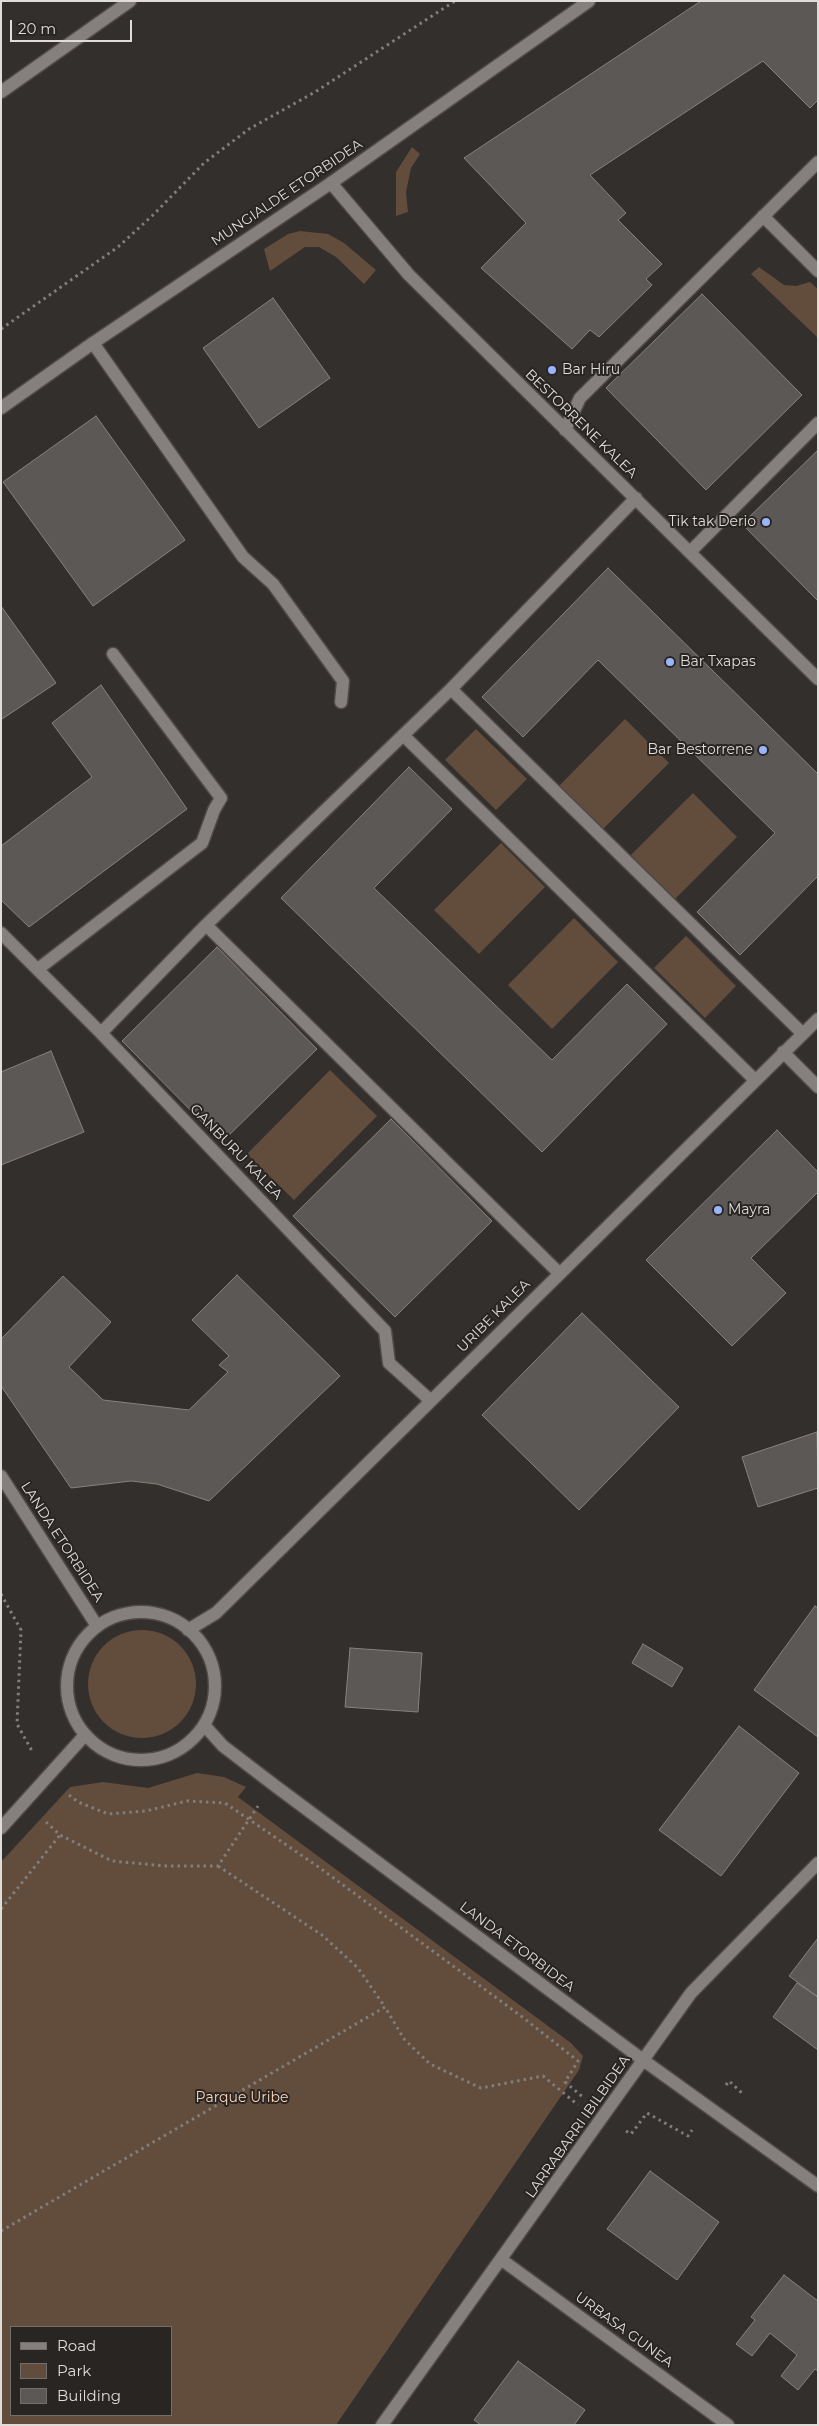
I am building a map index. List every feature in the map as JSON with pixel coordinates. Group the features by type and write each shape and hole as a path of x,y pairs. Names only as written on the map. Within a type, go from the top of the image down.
{"street":[{"path":"1,92 116,5 130,1"},
{"name":"MUNGIALDE ETORBIDEA","path":"1,408 93,343 331,183 589,1"},
{"path":"565,430 580,398 818,162"},
{"name":"BESTORRENE KALEA","path":"331,183 409,275 816,675"},
{"path":"764,216 818,271"},
{"path":"93,343 243,557 273,584 343,681 341,702"},
{"path":"690,552 818,423"},
{"path":"101,1033 206,925 451,689 636,498"},
{"path":"38,969 202,844 214,810 221,798 113,654"},
{"path":"451,689 802,1033"},
{"path":"402,735 754,1079"},
{"path":"206,925 558,1273"},
{"name":"GANBURU KALEA","path":"1,933 101,1033 385,1331 389,1363 430,1400"},
{"name":"URIBE KALEA","path":"188,1630 216,1613 754,1079 818,1019"},
{"path":"783,1052 818,1087"},
{"name":"LANDA ETORBIDEA","path":"1,1476 98,1626"},
{"name":"LANDA ETORBIDEA","path":"144,1612 168,1617 188,1630 203,1645 212,1664 215,1685 212,1705 204,1725 189,1742 170,1754 147,1760 124,1758 104,1750 86,1735 74,1718 68,1698 67,1678 72,1658 82,1640 98,1626 119,1615 144,1612"},
{"name":"LANDA ETORBIDEA","path":"204,1725 223,1746 274,1785 644,2060 818,2186"},
{"path":"1,1828 86,1735"},
{"name":"LARRABARRI IBILBIDEA","path":"382,2425 502,2260 691,1993 818,1863"},
{"name":"URBASA GUNEA","path":"502,2260 728,2425"}],"path":[{"path":"1,328 118,247 204,164 249,129 314,92 455,1"},
{"path":"1,1594 21,1630 17,1724 48,1776 78,1802 108,1814 146,1811 186,1801 225,1803 249,1818 505,2004 578,2061 565,2082 602,2119"},
{"path":"218,1866 249,1818 274,1785"},
{"path":"25,1803 60,1835 112,1861 166,1866 218,1866 322,1935 358,1968 404,2039 430,2064 481,2088 543,2076 602,2119 631,2134 647,2113 688,2136 729,2081 744,2095"},
{"path":"1,1909 60,1835"},
{"path":"1,2231 385,2007"}],"green space":[{"path":"412,147 420,154 411,168 406,192 408,212 396,216 396,172"},
{"path":"300,231 328,234 344,243 376,270 364,284 336,257 319,247 305,247 270,271 264,249 288,234"},
{"path":"759,267 784,285 796,286 810,282 818,289 818,338 751,274"},
{"path":"625,719 669,763 603,829 559,786"},
{"path":"476,729 527,779 496,810 445,760"},
{"path":"693,793 737,837 671,903 627,859"},
{"path":"501,843 545,887 479,954 434,910"},
{"path":"574,918 618,962 552,1029 508,985"},
{"path":"686,936 736,986 705,1018 654,968"},
{"path":"330,1070 377,1116 294,1200 247,1154"},
{"path":"142,1630 163,1634 180,1646 192,1663 196,1684 192,1705 180,1722 163,1734 142,1738 121,1734 104,1722 92,1705 88,1684 92,1663 104,1646 121,1634"},
{"name":"Parque Uribe","path":"197,1773 224,1777 246,1787 238,1797 571,2043 583,2056 579,2070 336,2425 1,2425 1,1862 70,1787 103,1782 148,1788"}],"building":[{"path":"701,1 818,1 818,100 810,108 763,61 590,175 626,213 618,220 662,264 646,279 652,285 599,337 590,330 572,349 481,268 526,223 464,158"},
{"path":"702,294 802,395 706,490 606,388"},
{"path":"273,298 330,378 259,428 203,348"},
{"path":"96,416 185,540 93,606 3,482"},
{"path":"818,450 818,601 742,524"},
{"path":"608,568 818,774 818,876 740,955 697,912 775,833 598,660 523,737 482,697"},
{"path":"1,606 56,683 2,719 1,717"},
{"path":"101,685 187,809 29,927 1,900 1,846 92,777 52,723"},
{"path":"409,767 452,809 374,888 552,1060 627,984 667,1024 542,1152 281,898"},
{"path":"217,947 317,1049 222,1142 122,1041"},
{"path":"51,1051 84,1132 1,1165 1,1072"},
{"path":"391,1119 492,1221 395,1317 293,1216"},
{"path":"777,1130 818,1172 818,1192 751,1258 786,1293 732,1346 646,1260"},
{"path":"237,1275 340,1376 209,1501 157,1484 131,1481 71,1488 1,1386 1,1339 63,1276 111,1322 69,1367 103,1400 189,1410 228,1372 219,1365 229,1356 192,1320"},
{"path":"582,1313 679,1407 579,1510 482,1415"},
{"path":"817,1432 818,1488 758,1507 742,1457"},
{"path":"815,1606 818,1608 818,1737 754,1690"},
{"path":"643,1644 683,1668 672,1687 632,1663"},
{"path":"350,1648 422,1653 418,1712 345,1707"},
{"path":"739,1726 799,1773 721,1876 659,1830"},
{"path":"818,1938 818,1997 789,1976"},
{"path":"797,1983 818,1997 818,2050 773,2017"},
{"path":"650,2171 719,2222 677,2280 607,2229"},
{"path":"784,2275 818,2301 818,2371 815,2369 798,2390 781,2376 797,2355 770,2333 752,2356 736,2344 755,2320 751,2317"},
{"path":"518,2361 585,2410 574,2425 481,2425 474,2420"}],"place":[{"name":"Bar Hiru","path":"552,370"},
{"name":"Tik tak Derio","path":"766,522"},
{"name":"Bar Txapas","path":"670,662"},
{"name":"Bar Bestorrene","path":"763,750"},
{"name":"Mayra","path":"718,1210"}]}
